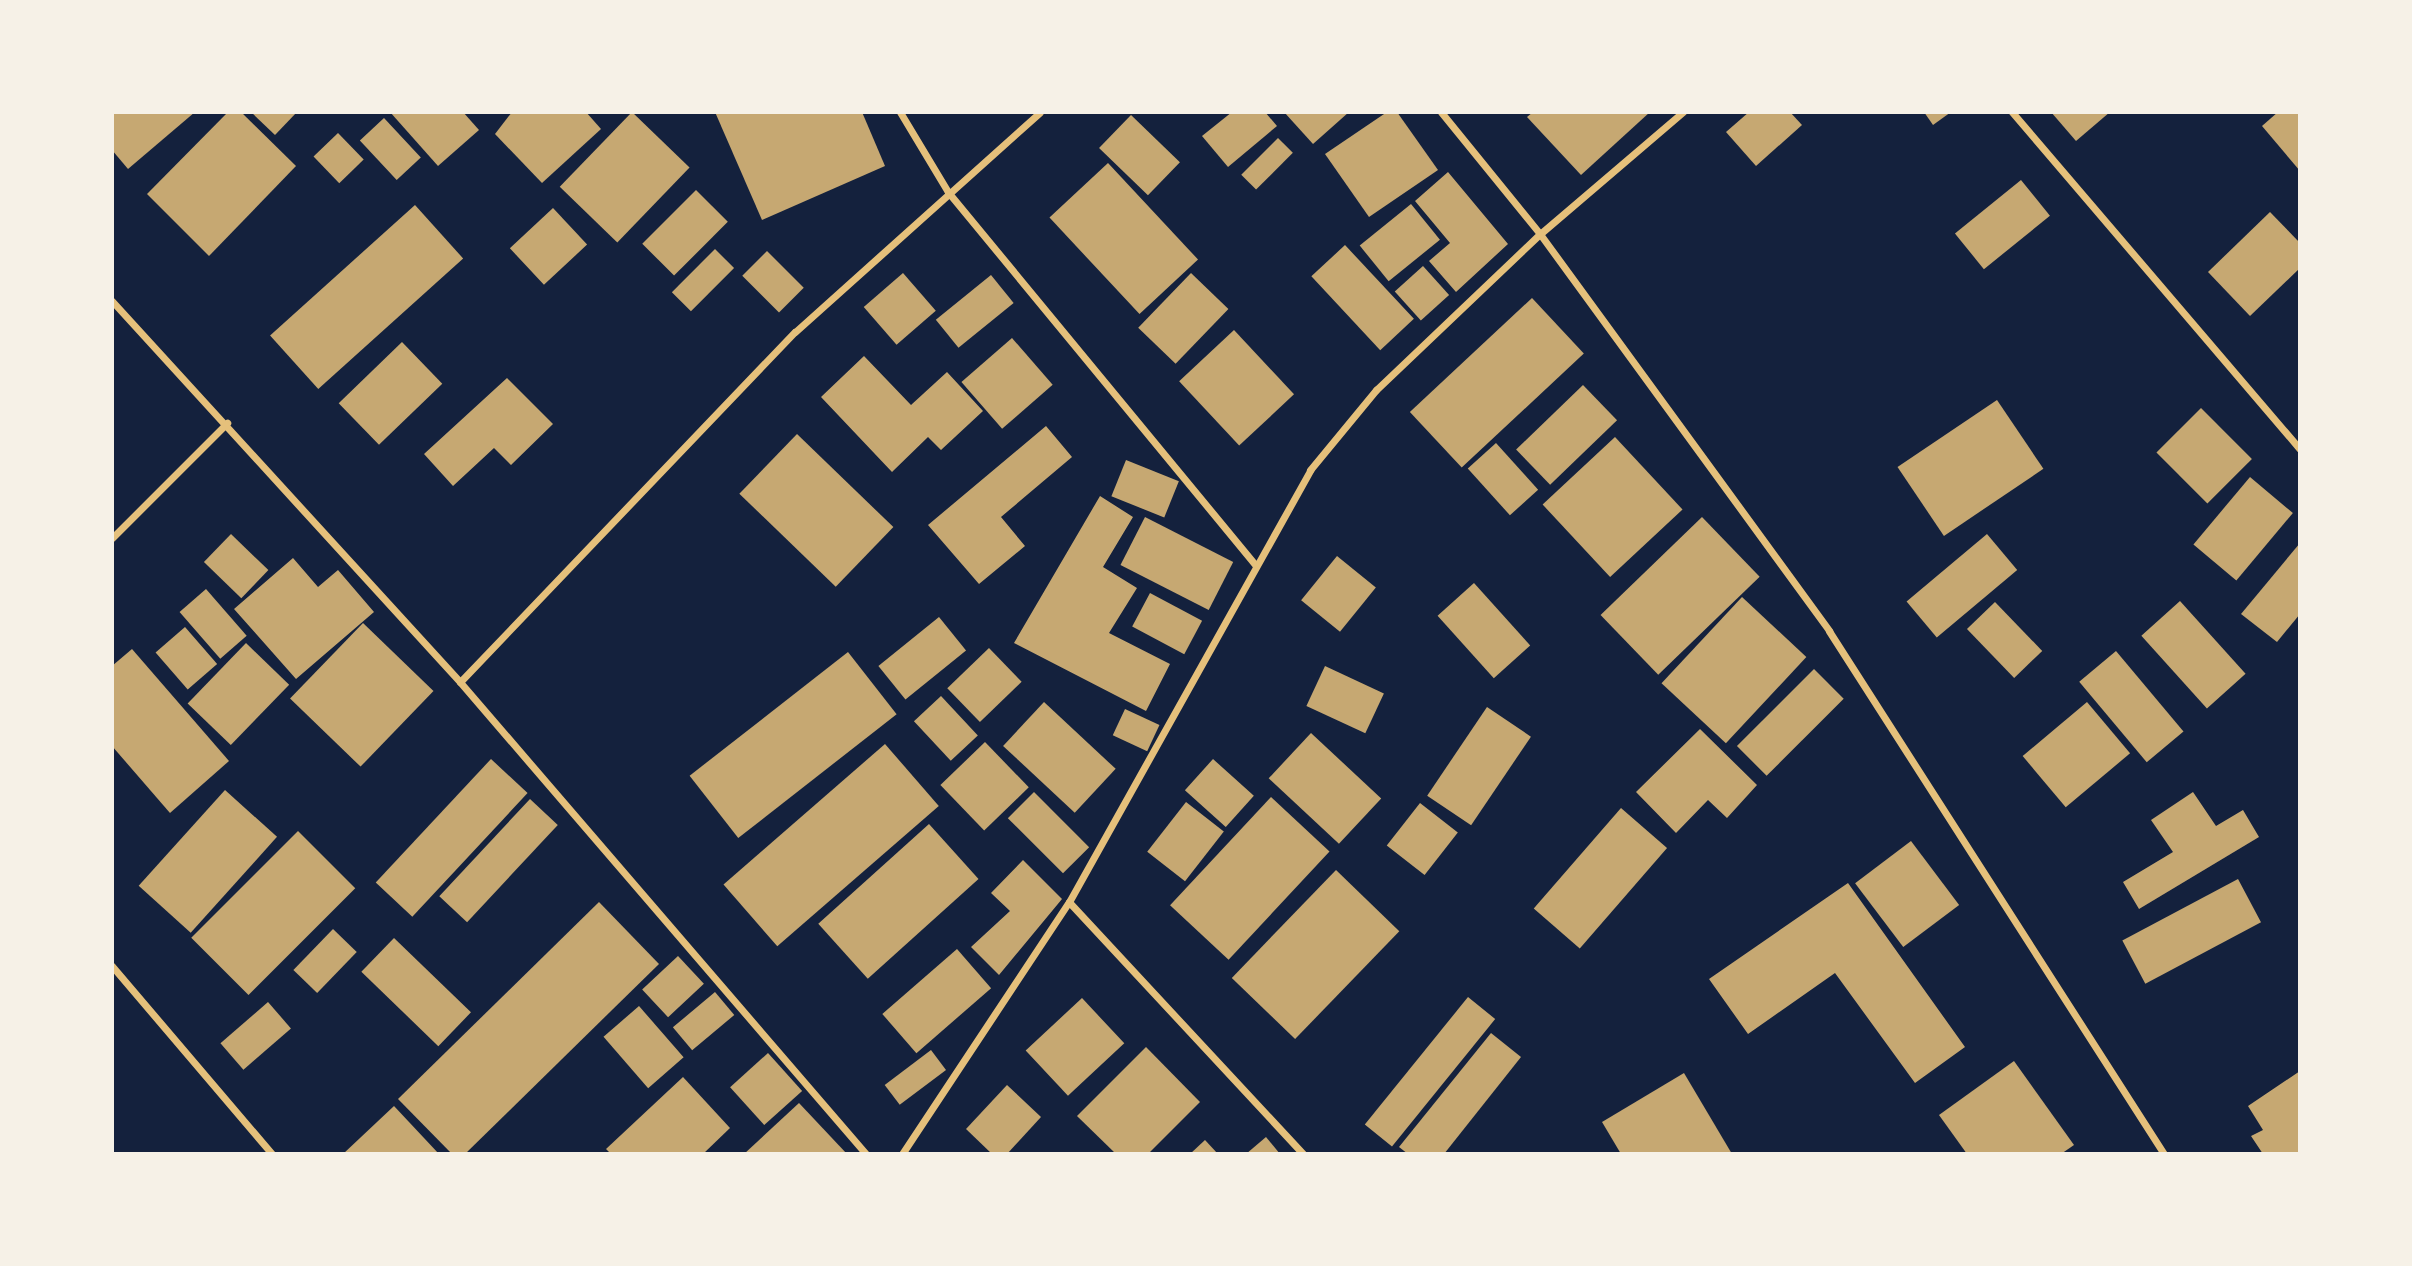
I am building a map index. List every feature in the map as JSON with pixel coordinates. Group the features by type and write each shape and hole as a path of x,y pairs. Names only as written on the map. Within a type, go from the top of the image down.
{"street":[{"path":"900,112 948,192 1256,566"},
{"path":"460,682 795,332 1040,112"},
{"path":"1441,112 1540,234 1829,631 2164,1154"},
{"path":"902,1154 1069,902 1310,470 1342,427 1540,234 1683,112"},
{"path":"2012,112 2300,449"},
{"path":"112,301 227,423 460,682 866,1154"},
{"path":"112,538 227,423"},
{"path":"1069,902 1303,1154"},
{"path":"112,966 272,1154"}],"building":[{"path":"112,112 195,112 128,169 112,150"},
{"path":"228,112 241,112 296,166 209,256 147,194"},
{"path":"251,112 297,112 275,135"},
{"path":"390,112 463,112 479,130 438,166"},
{"path":"512,112 586,112 601,129 542,183 495,134"},
{"path":"632,112 690,168 617,242 560,187"},
{"path":"715,112 862,112 885,166 762,220"},
{"path":"1232,112 1265,112 1277,126 1228,167 1202,136"},
{"path":"1284,112 1349,112 1313,144"},
{"path":"1387,112 1397,112 1438,170 1369,217 1325,154"},
{"path":"1533,112 1650,112 1581,175 1527,117"},
{"path":"1749,112 1790,112 1802,125 1756,166 1726,132"},
{"path":"1924,112 1951,112 1933,125"},
{"path":"2051,112 2110,112 2076,141"},
{"path":"2278,112 2300,112 2300,171 2262,126"},
{"path":"1131,115 1180,162 1148,195 1099,148"},
{"path":"384,118 421,157 397,180 360,141"},
{"path":"338,133 364,160 339,183 314,157"},
{"path":"1278,138 1293,153 1256,190 1241,175"},
{"path":"1108,163 1198,260 1140,314 1049,218"},
{"path":"1448,172 1508,244 1456,292 1429,261 1450,243 1415,201"},
{"path":"2021,180 2050,216 1984,269 1955,233"},
{"path":"696,190 728,222 674,276 642,244"},
{"path":"1411,204 1440,240 1389,281 1360,246"},
{"path":"415,205 463,259 318,389 270,335"},
{"path":"553,208 587,245 544,285 510,248"},
{"path":"2270,212 2300,243 2300,268 2250,316 2208,272"},
{"path":"1345,245 1414,319 1380,350 1311,276"},
{"path":"715,249 734,268 691,311 672,292"},
{"path":"767,251 804,288 779,313 742,276"},
{"path":"1423,266 1449,295 1421,320 1395,291"},
{"path":"903,273 936,311 897,345 864,307"},
{"path":"1191,273 1228,309 1176,364 1138,328"},
{"path":"991,275 1014,303 958,348 936,320"},
{"path":"1532,298 1584,354 1462,467 1410,412"},
{"path":"1234,330 1294,394 1239,446 1179,381"},
{"path":"1012,338 1053,385 1002,429 961,382"},
{"path":"402,342 442,384 379,445 339,403"},
{"path":"864,356 911,405 947,372 983,411 941,450 928,437 892,472 821,397"},
{"path":"507,378 553,424 511,465 494,448 453,486 424,454"},
{"path":"1583,385 1617,420 1550,485 1516,450"},
{"path":"1997,400 2043,469 1944,536 1898,467"},
{"path":"2201,408 2252,459 2207,503 2156,453"},
{"path":"1046,426 1072,457 1001,517 1025,546 979,584 928,525"},
{"path":"797,434 893,527 836,587 739,494"},
{"path":"1615,437 1683,509 1610,577 1543,505"},
{"path":"1496,443 1538,490 1510,515 1468,468"},
{"path":"1126,460 1179,481 1164,518 1111,496"},
{"path":"2250,477 2293,513 2236,580 2193,544"},
{"path":"1100,496 1133,517 1103,567 1137,588 1109,633 1170,664 1146,711 1014,643"},
{"path":"1145,517 1233,562 1209,610 1120,565"},
{"path":"1702,517 1760,577 1658,675 1601,615"},
{"path":"231,534 268,570 241,598 204,562"},
{"path":"1987,534 2017,570 1937,637 1907,601"},
{"path":"2300,543 2300,614 2277,642 2241,614"},
{"path":"1337,556 1376,587 1340,632 1301,600"},
{"path":"293,558 318,587 338,570 374,612 296,679 234,609"},
{"path":"1474,583 1530,645 1494,678 1438,616"},
{"path":"206,589 247,636 220,659 180,612"},
{"path":"1150,593 1202,621 1184,654 1132,627"},
{"path":"1742,597 1806,657 1726,743 1662,683"},
{"path":"2180,601 2246,674 2207,709 2141,636"},
{"path":"1995,602 2042,651 2014,678 1967,629"},
{"path":"939,617 966,650 905,700 878,666"},
{"path":"363,623 433,691 361,767 290,699"},
{"path":"185,627 217,664 188,690 156,653"},
{"path":"246,643 289,685 231,745 188,703"},
{"path":"989,648 1022,682 980,722 947,688"},
{"path":"132,649 229,761 170,813 112,746 112,666"},
{"path":"2116,651 2183,731 2147,762 2079,682"},
{"path":"848,652 897,714 738,838 690,776"},
{"path":"1325,666 1384,693 1365,733 1306,706"},
{"path":"1814,669 1844,699 1767,776 1737,746"},
{"path":"941,696 978,735 951,761 914,721"},
{"path":"1044,702 1116,769 1075,813 1003,746"},
{"path":"2087,702 2130,753 2066,807 2023,756"},
{"path":"1487,707 1531,737 1471,825 1427,796"},
{"path":"1125,709 1159,725 1147,751 1113,735"},
{"path":"1700,729 1757,785 1727,818 1708,800 1676,833 1636,792"},
{"path":"1311,733 1381,798 1339,844 1269,778"},
{"path":"985,742 1029,787 984,830 940,785"},
{"path":"885,744 939,806 777,946 723,884"},
{"path":"491,759 528,793 412,917 376,883"},
{"path":"1213,759 1254,796 1226,827 1185,790"},
{"path":"225,790 277,837 191,933 139,886"},
{"path":"1034,792 1089,847 1063,873 1008,818"},
{"path":"2193,792 2216,826 2243,810 2259,837 2139,909 2123,882 2173,852 2151,820"},
{"path":"1271,797 1330,852 1229,960 1170,905"},
{"path":"530,799 558,825 467,922 439,896"},
{"path":"1186,802 1224,832 1185,881 1147,852"},
{"path":"1420,803 1458,833 1425,875 1387,846"},
{"path":"1621,808 1667,848 1580,948 1534,908"},
{"path":"929,824 979,879 868,979 818,924"},
{"path":"298,831 355,888 249,995 191,938"},
{"path":"1911,841 1959,905 1903,947 1855,883"},
{"path":"1023,860 1062,899 999,975 971,947 1010,911 991,893"},
{"path":"1336,870 1399,931 1295,1039 1232,978"},
{"path":"2238,879 2261,922 2145,984 2122,941"},
{"path":"1848,883 1965,1047 1915,1083 1835,973 1748,1034 1709,979"},
{"path":"599,902 659,964 465,1154 452,1154 398,1099"},
{"path":"333,929 357,952 317,993 293,970"},
{"path":"394,938 471,1012 438,1046 361,972"},
{"path":"957,949 991,988 916,1053 882,1014"},
{"path":"678,956 704,984 668,1017 642,989"},
{"path":"715,992 734,1015 692,1050 673,1027"},
{"path":"1468,997 1495,1019 1392,1146 1365,1124"},
{"path":"1082,998 1124,1043 1068,1096 1026,1051"},
{"path":"268,1002 291,1028 243,1070 220,1043"},
{"path":"639,1006 684,1057 648,1088 604,1037"},
{"path":"1491,1033 1521,1057 1444,1154 1408,1154 1399,1147"},
{"path":"1146,1047 1200,1102 1148,1154 1116,1154 1077,1116"},
{"path":"931,1050 946,1070 900,1105 885,1085"},
{"path":"768,1053 802,1091 764,1125 730,1087"},
{"path":"2014,1061 2074,1145 2061,1154 1967,1154 1939,1115"},
{"path":"2300,1071 2300,1154 2263,1154 2251,1136 2263,1130 2248,1106"},
{"path":"1684,1073 1732,1154 1621,1154 1602,1122"},
{"path":"683,1077 730,1128 703,1154 611,1154 606,1149"},
{"path":"1007,1085 1041,1117 1007,1154 992,1154 966,1129"},
{"path":"799,1103 847,1154 744,1154"},
{"path":"394,1106 439,1154 343,1154"},
{"path":"1266,1137 1280,1154 1246,1154"},
{"path":"1205,1140 1218,1154 1190,1154"}]}
